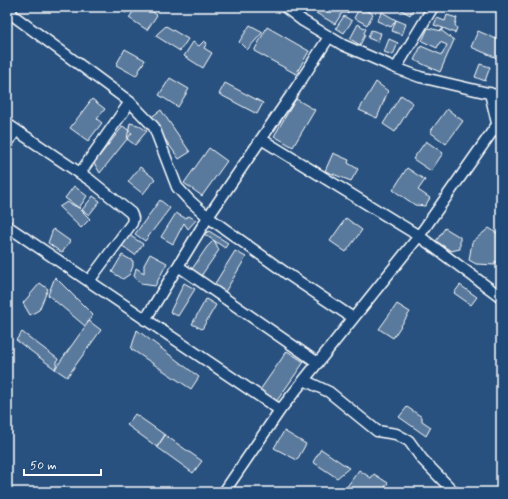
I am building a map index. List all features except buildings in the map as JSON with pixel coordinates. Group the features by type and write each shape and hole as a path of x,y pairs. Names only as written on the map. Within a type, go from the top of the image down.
{"main road":[{"path":"7,11 9,7"}],"street":[{"path":"286,7 302,21 343,45 396,68 420,76 501,96"},
{"path":"396,68 433,7"},
{"path":"7,11 130,102 154,127 177,187 208,217 286,273 353,318"},
{"path":"145,320 208,217 329,37"},
{"path":"224,492 280,410 419,236 499,121 490,93"},
{"path":"80,174 130,102"},
{"path":"7,124 80,174 131,213 133,218 132,223 88,281"},
{"path":"7,144 16,130"},
{"path":"261,139 419,236 501,297"},
{"path":"7,226 280,410"},
{"path":"178,266 318,363"},
{"path":"304,380 328,392 377,430 396,434 409,441 422,459 454,492"}]}
